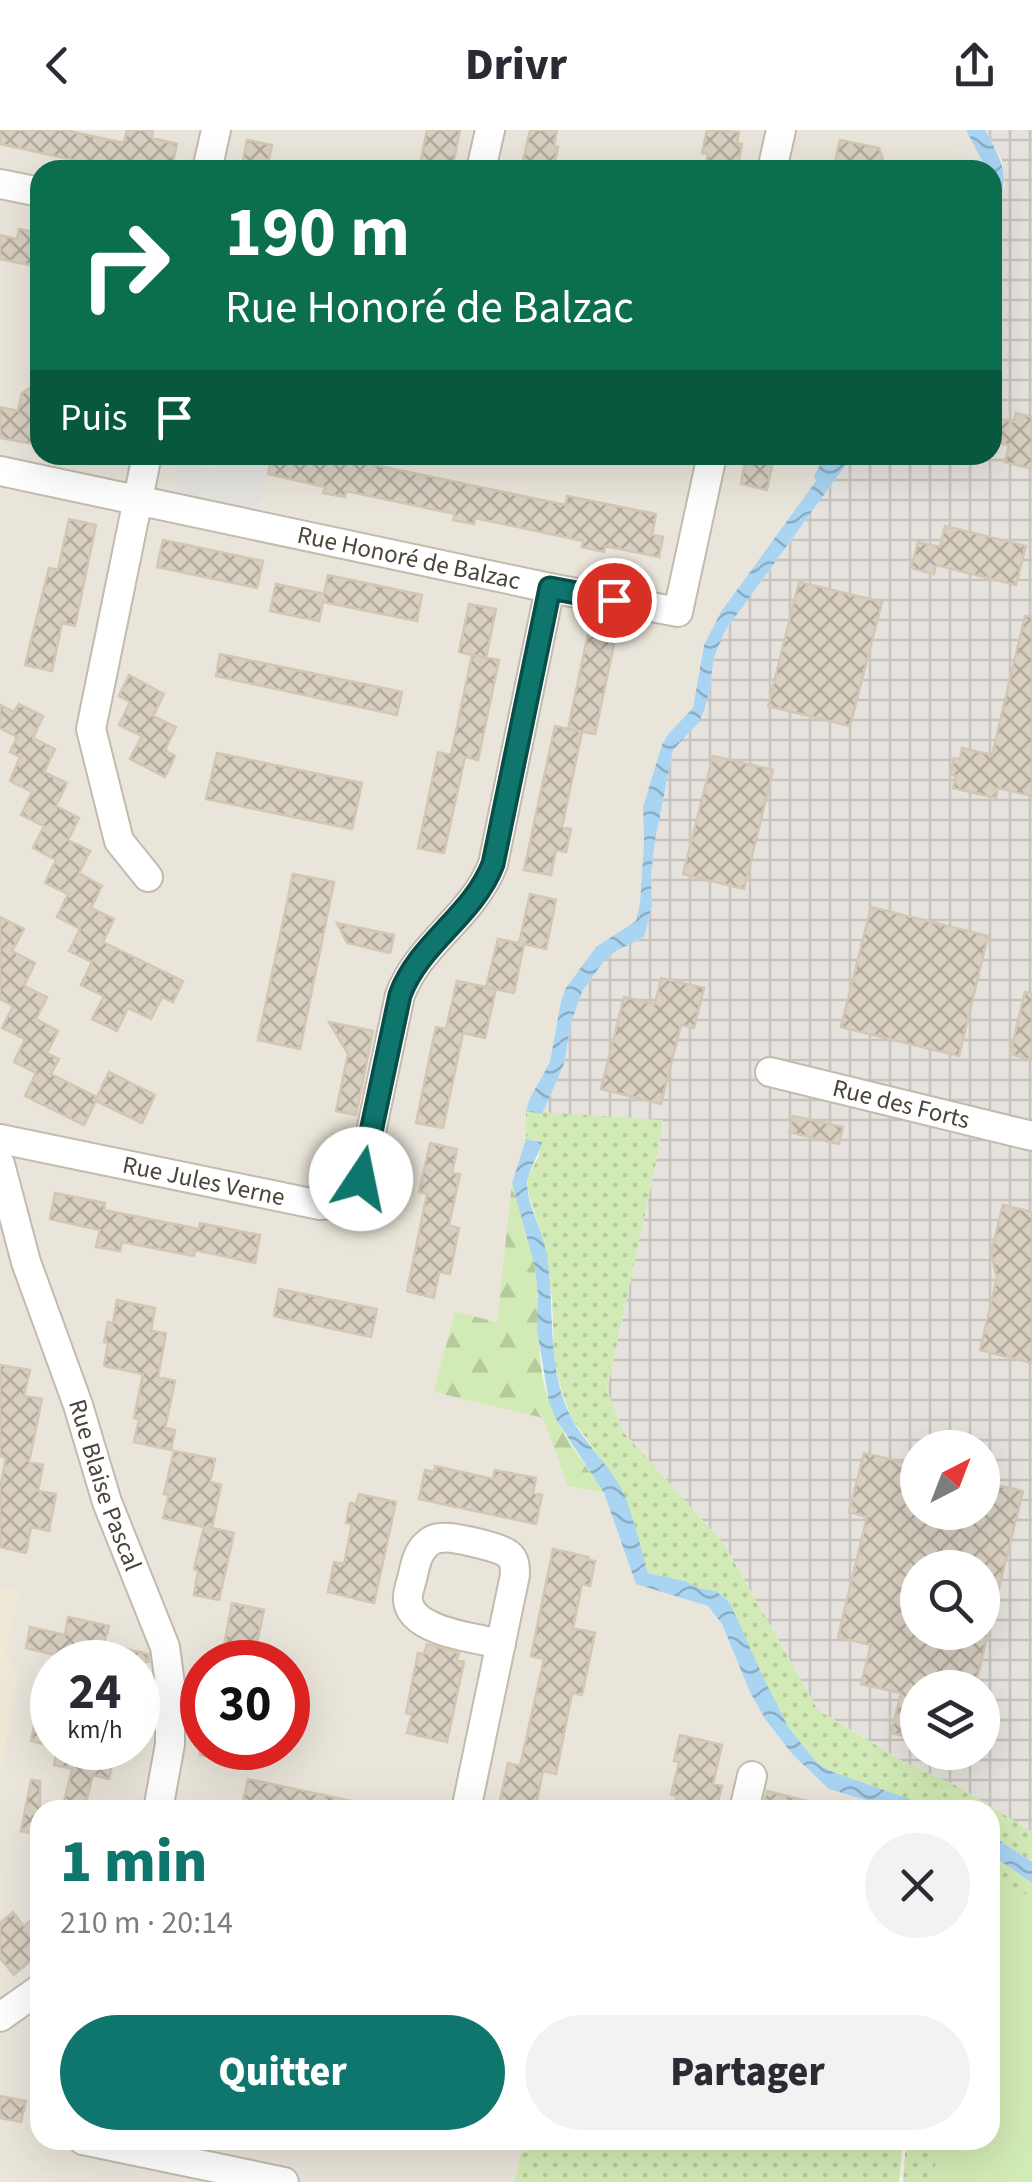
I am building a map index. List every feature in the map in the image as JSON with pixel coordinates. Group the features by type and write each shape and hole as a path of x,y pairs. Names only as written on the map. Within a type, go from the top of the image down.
{"street":[{"path":"209,160 216,130"},
{"path":"483,160 490,130"},
{"path":"774,160 781,130"},
{"path":"0,184 30,190"},
{"path":"145,465 90,729 119,841 148,877"},
{"name":"Rue Honoré de Balzac","path":"0,471 678,612 710,465"},
{"name":"Rue Jules Verne","path":"0,1139 320,1205 332,1205 350,1197 361,1179 406,977 475,898 493,864 550,588"},
{"name":"Rue des Forts","path":"770,1072 1032,1136"},
{"name":"Rue Blaise Pascal","path":"0,1164 26,1262 78,1405 107,1502 165,1647 170,1684 170,1744 160,1800"},
{"path":"468,1800 501,1644 515,1575 515,1565 506,1552 446,1538 429,1542 416,1560 407,1596 413,1615 434,1628 501,1644"},
{"path":"746,1800 752,1776"},
{"path":"0,2017 30,2006"},
{"path":"130,2150 269,2180"}],"shaded area":[{"path":"0,130 966,130 984,160 30,160 30,465 820,465 814,476 817,480 704,645 693,708 669,733 643,806 644,843 636,921 596,947 561,1001 550,1062 526,1111 526,1139 512,1183 497,1323 434,1392 543,1418 568,1486 604,1493 636,1583 708,1606 722,1624 765,1719 793,1755 829,1789 866,1800 30,1800 30,2150 522,2150 514,2182 0,2182"},
{"path":"985,130 1032,130 1032,1832 1000,1812 1000,1800 980,1800 922,1770 1000,1770 1000,1670 900,1670 900,1760 818,1710 724,1544 624,1433 607,1390 663,1121 542,1114 564,1064 571,1023 582,992 603,962 644,937 652,905 655,841 673,750 698,723 709,693 714,657 725,631 846,465 1002,465 1002,160"},
{"path":"178,465 220,471 222,465 270,465 259,510 172,490"},
{"path":"0,1586 20,1590 5,1656 20,1673 0,1771"}],"green space":[{"path":"526,1111 663,1120 607,1390 624,1433 724,1544 818,1710 900,1760 900,1770 922,1770 980,1800 913,1800 818,1764 789,1728 716,1591 648,1573 621,1488 571,1417 560,1386 545,1247 527,1189 541,1141 526,1139"},
{"path":"512,1183 536,1274 540,1357 546,1390 562,1429 604,1493 568,1486 543,1418 434,1392 455,1312 497,1322"},
{"path":"1000,1812 1032,1832 1032,1862 1000,1841"},
{"path":"1000,1861 1032,1883 1032,1895 1000,1892"},
{"path":"1000,1892 1032,1895 1032,2182 934,2182 937,2150 1000,2150"},
{"path":"522,2150 902,2150 899,2182 514,2182"},
{"path":"905,2150 937,2150 934,2182 903,2182"}],"water":[{"path":"966,130 985,130 1000,160 982,160"},
{"path":"820,465 846,465 725,631 714,657 703,713 673,750 655,841 652,905 644,937 603,962 582,992 571,1023 564,1064 542,1114 526,1111 550,1062 566,988 596,947 636,921 644,843 643,807 662,745 693,708 704,645 721,612 816,481 814,476"},
{"path":"526,1139 542,1142 527,1185 546,1251 558,1377 576,1426 620,1486 648,1573 716,1591 730,1603 789,1728 818,1764 913,1800 866,1800 829,1789 793,1755 765,1719 722,1624 708,1606 636,1584 604,1493 549,1402 537,1330 535,1267 512,1183"},
{"path":"1000,1841 1032,1862 1032,1883 1000,1861"}],"building":[{"path":"0,130 65,130 124,143 127,130 153,130 152,138 177,144 173,160 73,160 0,144"},
{"path":"427,130 460,130 454,160 421,160"},
{"path":"530,130 557,130 555,160 523,160"},
{"path":"707,130 739,132 737,143 742,144 739,160 706,160 708,154 702,153"},
{"path":"247,140 272,145 269,160 243,160"},
{"path":"840,140 879,148 883,160 835,160"},
{"path":"19,229 30,231 30,265 0,259 0,235 17,239"},
{"path":"30,388 30,443 0,438 0,407 18,411 22,393"},
{"path":"1016,413 1032,417 1032,469 1005,462 1009,445 1002,443 1002,419 1014,422"},
{"path":"270,465 375,465 566,505 567,496 656,514 652,535 663,537 659,557 605,546 604,552 582,547 583,541 475,518 474,524 453,520 455,514 346,491 345,497 323,493 325,487 268,474"},
{"path":"744,465 772,465 767,490 741,484"},
{"path":"69,519 96,525 75,626 62,623 52,671 25,665 49,568 58,570"},
{"path":"945,526 1026,546 1016,585 936,565 934,574 911,568 918,542 940,547"},
{"path":"163,540 263,561 257,588 157,567"},
{"path":"328,575 422,595 417,621 323,602 319,621 270,611 276,584 324,594"},
{"path":"799,582 882,602 850,726 768,706"},
{"path":"469,604 496,609 486,658 459,652"},
{"path":"1025,616 1032,616 1032,796 998,788 996,798 953,788 956,776 950,774 954,758 960,759 962,748 992,755"},
{"path":"589,629 616,635 595,734 568,729"},
{"path":"220,654 402,692 397,715 216,676"},
{"path":"472,655 499,660 478,760 465,757 444,853 418,848 438,752 451,755"},
{"path":"129,675 164,694 153,716 176,727 165,750 175,756 165,777 130,759 142,736 119,725 130,702 119,696"},
{"path":"19,704 43,716 33,738 55,749 44,772 67,783 56,806 79,818 68,840 90,851 79,873 102,886 91,908 114,919 103,942 183,981 173,1002 162,997 151,1019 128,1008 117,1031 92,1019 104,996 81,985 92,962 69,951 80,929 57,917 68,894 45,883 56,860 33,848 44,826 21,815 32,792 10,781 20,757 10,752 17,737 0,728 0,705 14,712"},
{"path":"555,726 582,732 562,827 571,829 566,852 556,850 551,875 524,870"},
{"path":"217,753 362,783 352,829 206,799"},
{"path":"713,756 773,770 744,889 683,874"},
{"path":"293,874 334,882 300,1049 258,1040"},
{"path":"530,894 556,900 546,949 524,944 514,993 486,987 498,939 519,943"},
{"path":"871,907 988,936 959,1056 841,1027"},
{"path":"0,917 24,929 12,951 35,963 24,986 47,997 36,1019 58,1031 47,1053 59,1059 51,1074 97,1097 109,1072 155,1095 142,1123 96,1101 84,1125 25,1096 36,1073 14,1062 25,1039 2,1028 13,1006 0,999"},
{"path":"337,923 394,935 390,953 347,943"},
{"path":"661,978 704,988 694,1028 681,1025 661,1104 601,1089 624,997 655,1004"},
{"path":"457,981 496,989 485,1038 463,1033 443,1128 416,1123 436,1027 446,1029"},
{"path":"1025,992 1032,993 1032,1060 1010,1054"},
{"path":"329,1022 373,1031 356,1115 336,1111 348,1054"},
{"path":"793,1116 843,1127 839,1144 789,1132"},
{"path":"430,1143 457,1149 452,1173 460,1174 449,1225 459,1228 450,1274 439,1272 434,1298 407,1291 427,1194 419,1192"},
{"path":"55,1193 105,1203 104,1210 199,1229 200,1223 260,1235 255,1263 195,1250 194,1256 122,1242 120,1251 96,1247 100,1230 50,1219"},
{"path":"1003,1205 1032,1212 1032,1363 980,1350 997,1278 991,1253"},
{"path":"279,1289 377,1309 371,1337 274,1316"},
{"path":"117,1300 155,1308 151,1331 166,1333 158,1377 175,1381 165,1428 175,1430 171,1450 134,1442 139,1419 134,1418 143,1374 104,1366 108,1343 104,1342"},
{"path":"0,1365 30,1370 24,1396 42,1399 29,1462 43,1465 38,1491 56,1494 49,1531 31,1527 26,1553 0,1547 0,1488 6,1458 0,1456"},
{"path":"174,1451 215,1459 210,1482 221,1485 212,1528 234,1533 219,1600 194,1595 198,1571 194,1569 204,1527 163,1518"},
{"path":"864,1453 900,1462 900,1530 1000,1530 1000,1486 1023,1491 1000,1584 1000,1550 900,1550 900,1650 984,1650 979,1670 900,1670 900,1693 861,1684 871,1645 838,1637 867,1517 849,1512"},
{"path":"435,1466 493,1479 495,1470 536,1478 533,1493 542,1495 536,1524 419,1499 425,1470 434,1472"},
{"path":"359,1494 396,1502 374,1603 328,1592 334,1562 344,1564 352,1524 346,1523 350,1503 356,1504"},
{"path":"553,1549 595,1561 590,1586 582,1584 573,1628 595,1633 582,1695 572,1693 556,1774 543,1771 537,1800 500,1800 508,1763 520,1766 544,1659 531,1656"},
{"path":"232,1603 264,1610 258,1640 225,1640"},
{"path":"68,1617 109,1626 105,1640 30,1640 30,1649 26,1648 30,1627 65,1635"},
{"path":"427,1644 459,1653 457,1660 464,1662 447,1742 407,1733 412,1714 406,1713 418,1653 424,1654"},
{"path":"900,1697 900,1735 891,1733"},
{"path":"680,1735 722,1745 713,1784 722,1786 718,1800 676,1800 677,1796 671,1795 679,1762 674,1761"},
{"path":"72,1770 111,1770 109,1779 93,1775 87,1800 64,1800"},
{"path":"248,1779 347,1800 243,1800"},
{"path":"31,1780 40,1781 40,1800 30,1800 30,1833 21,1831"},
{"path":"767,1791 804,1800 765,1800"},
{"path":"13,1912 24,1926 30,1921 30,1961 14,1975 0,1958 0,1923"},
{"path":"0,2096 26,2101 21,2122 0,2118"}],"route":[{"path":"361,1179 406,977 475,898 493,864 550,588 614,600"}]}
